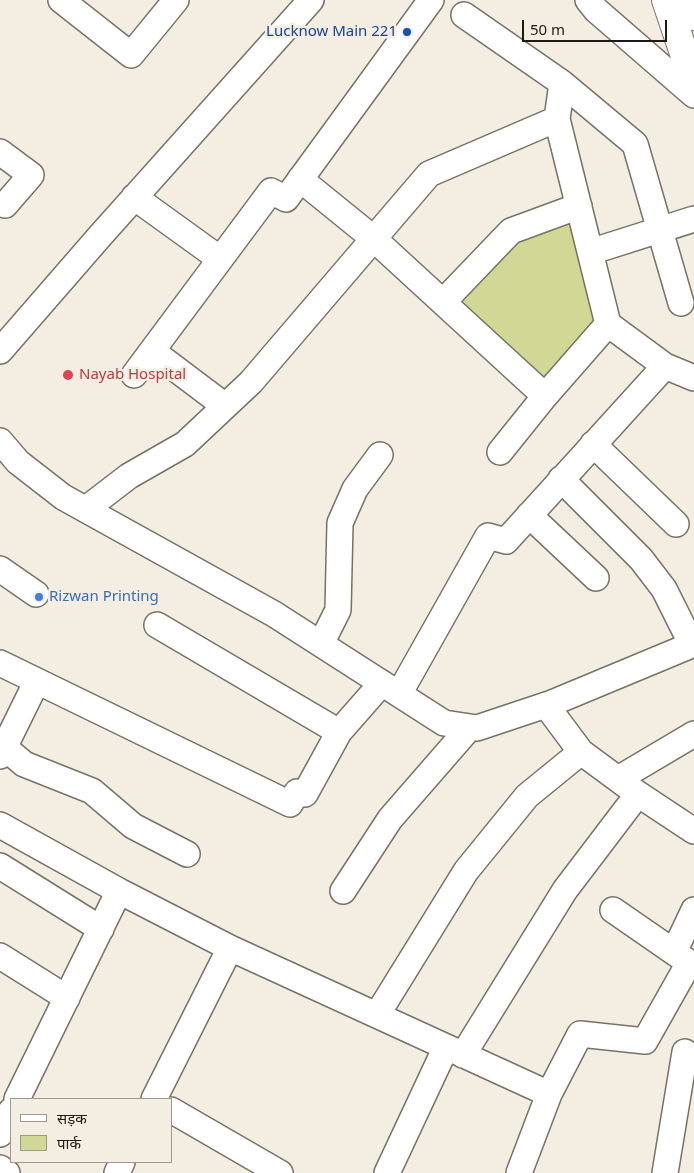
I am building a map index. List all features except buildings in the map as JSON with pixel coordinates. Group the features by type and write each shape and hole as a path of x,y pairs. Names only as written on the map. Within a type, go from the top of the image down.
{"main road":[{"path":"666,0 694,83"},
{"path":"689,0 694,16"}],"street":[{"path":"61,0 131,55 164,4"},
{"path":"0,352 134,197 311,0"},
{"path":"134,375 271,191 286,199 431,0"},
{"path":"588,0 596,10 694,95"},
{"path":"464,15 562,83 634,144 681,303"},
{"path":"562,83 557,120 608,324 665,366 694,378"},
{"path":"86,509 129,476 185,444 251,382 429,174 557,120"},
{"path":"0,152 31,175 5,205"},
{"path":"300,179 374,239 545,396"},
{"path":"134,197 220,259"},
{"path":"442,302 511,231 579,206"},
{"path":"590,252 694,219"},
{"path":"500,452 545,396 608,324"},
{"path":"152,351 225,406"},
{"path":"0,663 290,804 297,792 305,794 339,732 390,689 488,536 506,541 665,366"},
{"path":"0,441 18,462 64,497 274,614 444,723 477,728 546,705 693,645 664,588 641,559 561,479"},
{"path":"593,444 676,524"},
{"path":"321,644 338,610 340,523 355,489 380,455"},
{"path":"528,515 596,578"},
{"path":"0,569 36,594"},
{"path":"157,625 339,732"},
{"path":"37,681 2,752 24,764 92,791 133,826 187,854"},
{"path":"546,705 581,752 638,794 694,831"},
{"path":"343,892 390,819 470,727"},
{"path":"618,779 694,734"},
{"path":"377,1015 466,871 528,796 581,752"},
{"path":"387,1173 454,1051 565,890 638,794"},
{"path":"0,825 119,891 230,948 549,1094"},
{"path":"0,866 101,929"},
{"path":"17,1098 119,891"},
{"path":"613,910 686,960"},
{"path":"519,1173 549,1094 580,1034 645,1041 686,960 694,910"},
{"path":"155,1098 230,948"},
{"path":"0,956 67,998"},
{"path":"650,1033 689,1054 665,1173"},
{"path":"172,1111 280,1173"},
{"path":"0,1134 10,1113"},
{"path":"0,1168 7,1173"}],"green space":[{"path":"568,214 595,326 541,386 453,302 517,235"}],"place":[{"name":"Lucknow Main 221","path":"407,32"},
{"name":"Nayab Hospital","path":"68,375"},
{"name":"Rizwan Printing","path":"39,597"}]}
